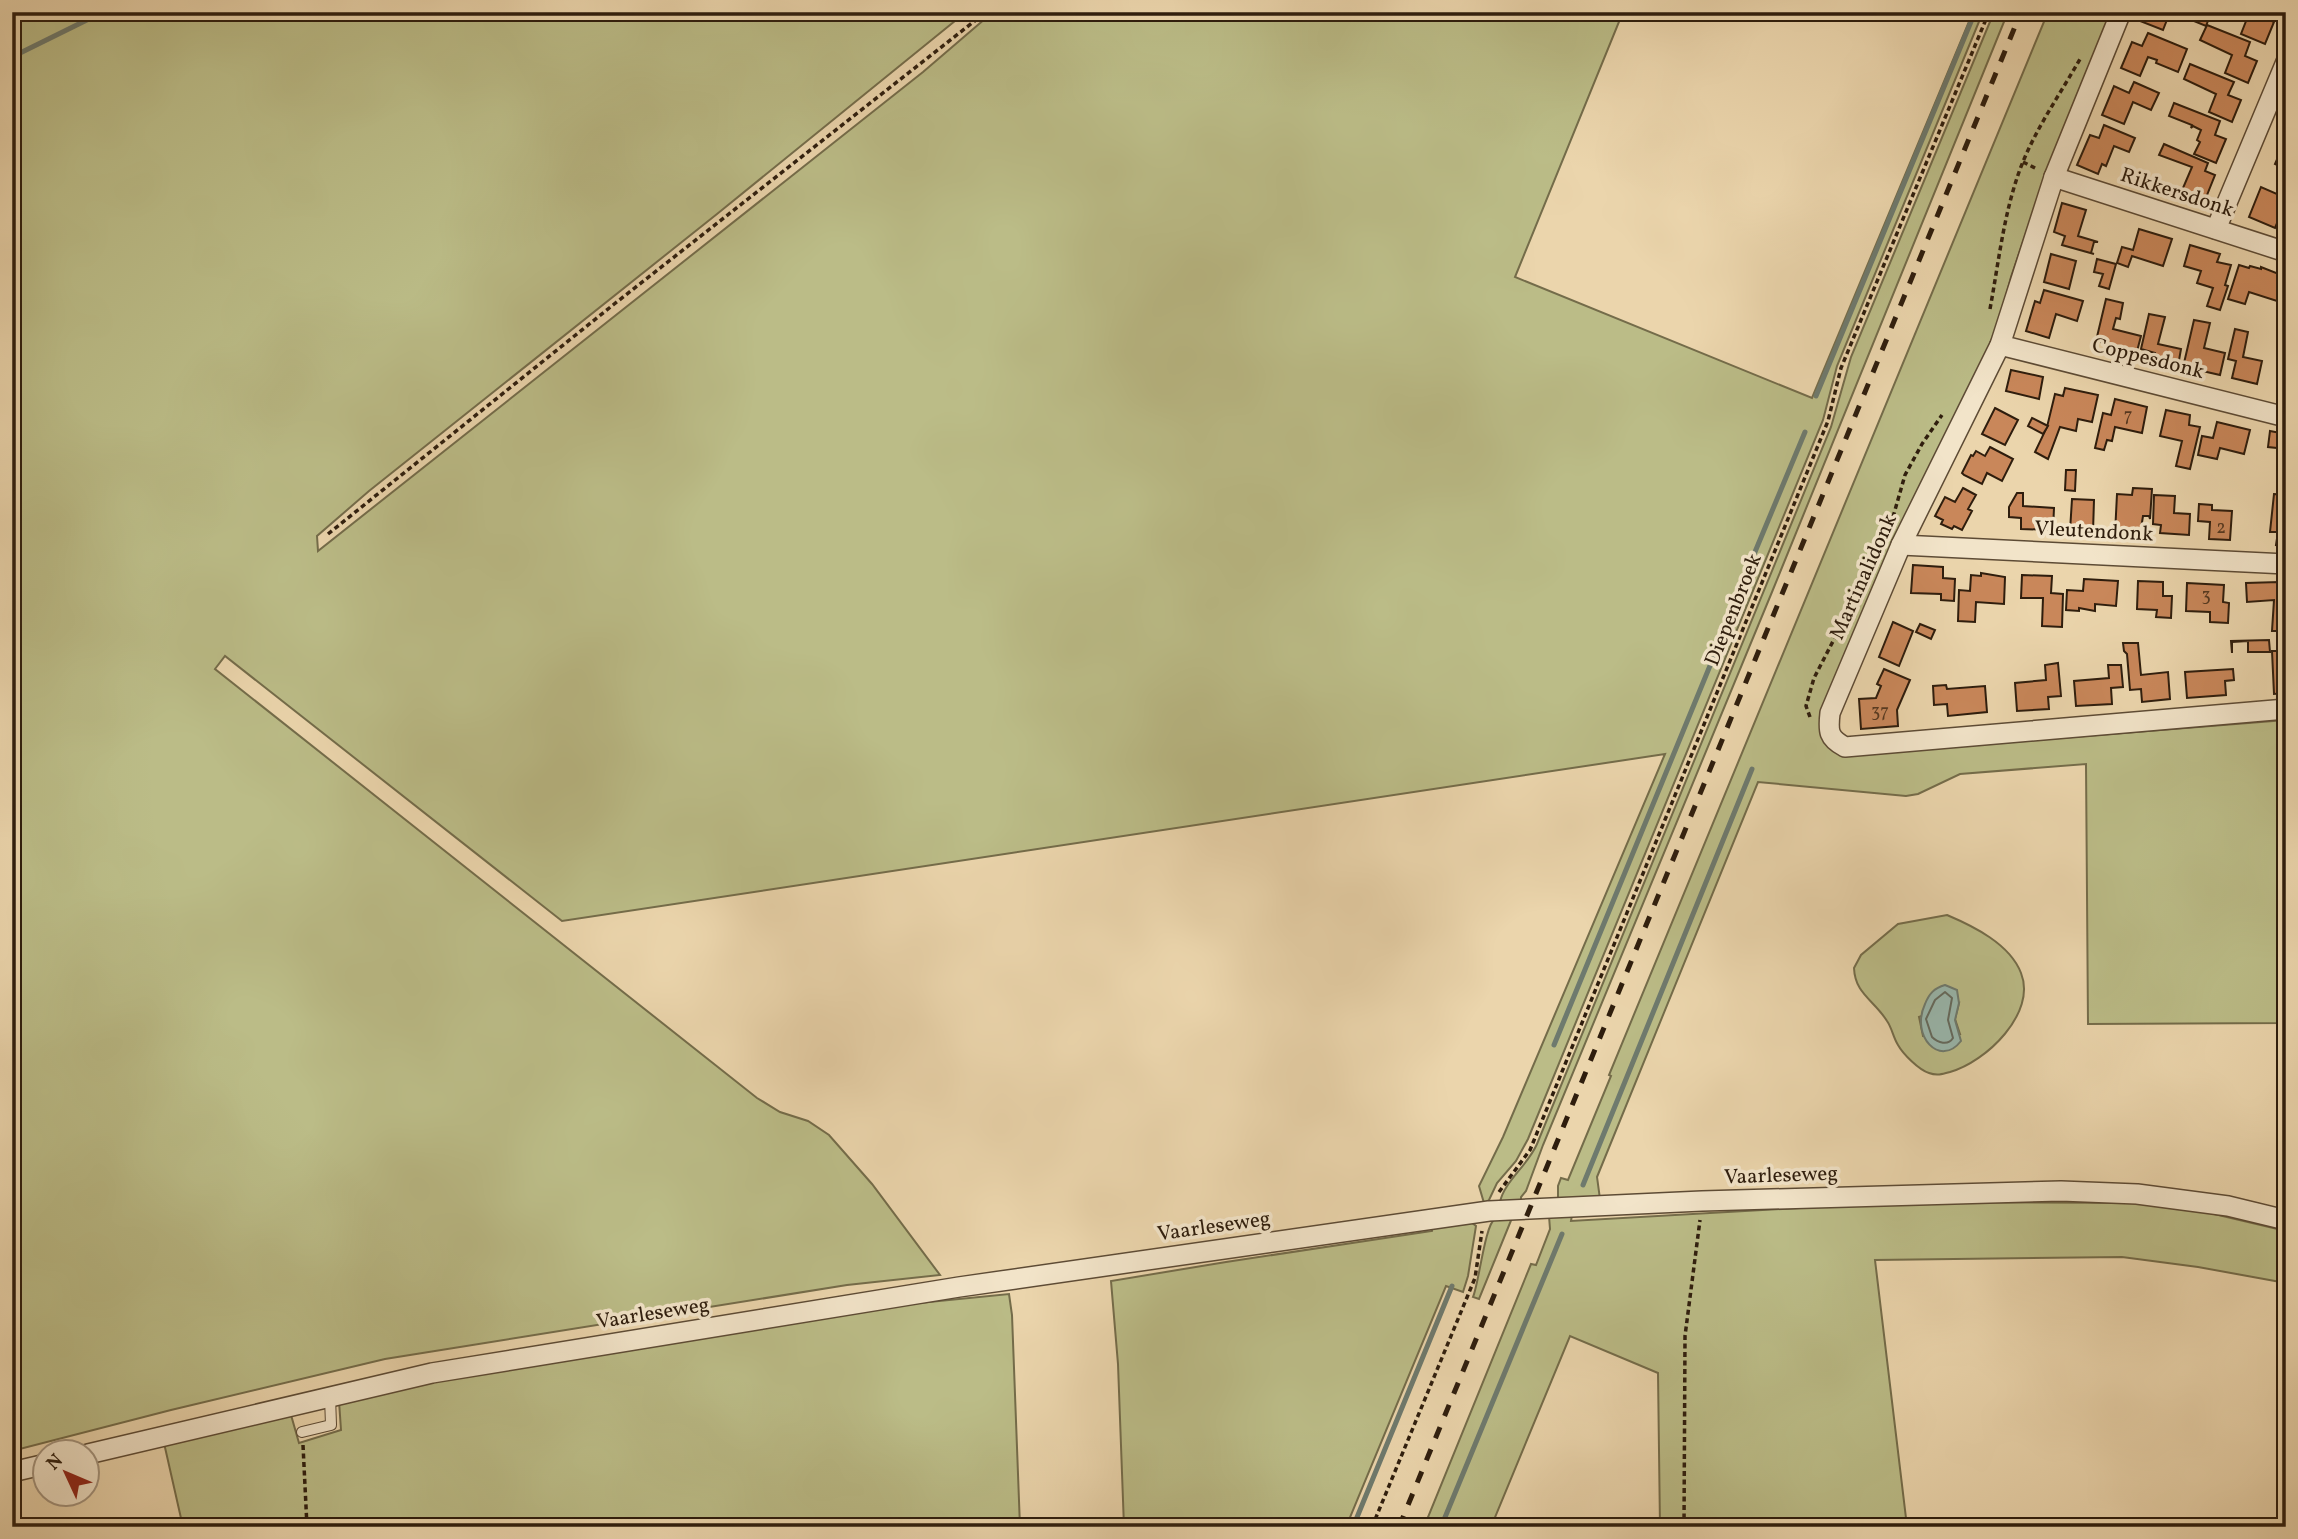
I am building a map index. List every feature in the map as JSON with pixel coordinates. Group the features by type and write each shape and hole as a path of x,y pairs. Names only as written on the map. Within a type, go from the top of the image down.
{"street":[{"name":"Martinalidonk","path":"1828,729 1830,713 1901,545 2000,345 2054,177 2121,12"},
{"path":"2216,229 2286,62"},
{"name":"Rikkersdonk","path":"2054,177 2286,252"},
{"name":"Coppesdonk","path":"2000,345 2286,417"},
{"name":"Vleutendonk","path":"1901,545 2286,564"},
{"path":"1828,729 1835,741 1845,747 2286,709"},
{"name":"Vaarleseweg","path":"102,1450 432,1373 959,1287 1489,1211 1702,1201 2061,1191 2137,1195 2228,1206 2286,1220"},
{"path":"12,1472 32,1467"}],"lane":[{"path":"302,1432 331,1425 330,1397"}],"path":[{"path":"328,534 613,305 986,12"},
{"name":"Diepenbroek","path":"1372,1527 1475,1278 1479,1244 1489,1211 1500,1190 1530,1150 1828,421 1841,368 1989,12"},
{"path":"1990,312 2018,176 2054,102 2082,54"},
{"path":"1892,519 1905,475 1947,406"},
{"path":"1828,729 1819,726 1810,718 1806,706 1808,696 1819,666 1846,620 1862,584"},
{"path":"1684,1527 1685,1336 1702,1201"},
{"path":"302,1432 307,1527"}],"green space":[{"path":"26,12 966,12 369,491 317,536 318,551 923,72 993,12 1623,12 1515,277 1812,398 1973,12 1983,12 1837,366 1823,420 1528,1139 1516,1161 1497,1183 1489,1200 1484,1203 1479,1186 1503,1137 1665,754 562,921 225,656 215,669 757,1098 780,1112 808,1121 829,1135 872,1184 940,1275 847,1285 385,1359 62,1438 32,1438 32,1446 12,1451 12,17"},
{"path":"1994,12 2008,12 1526,1191 1521,1202 1500,1202 1506,1187 1537,1144 1831,427 1851,357"},
{"path":"2048,12 2111,12 2050,163 2011,277 1997,330 1872,589 1825,711 1825,739 1961,746 2286,720 2286,1023 2088,1024 2086,764 1960,774 1918,794 1906,796 1758,782 1597,1177 1600,1199 1558,1201 1561,1178 1568,1180"},
{"path":"1947,915 1990,937 2008,953 2021,973 2024,988 2022,1004 2015,1019 1993,1047 1964,1067 1937,1075 1916,1065 1900,1049 1887,1021 1861,991 1854,968 1861,955 1898,924","holes":["1959,1003 1955,1019 1960,1034 1923,1036 1919,1017"]},
{"path":"1903,1202 2146,1203 2193,1209 2286,1231 2286,1283 2122,1257 1875,1260 1906,1518 1915,1527 1660,1527 1658,1373 1570,1336 1491,1527 1424,1527 1531,1264 1536,1265 1550,1229 1549,1216 1572,1215 1571,1221"},
{"path":"1497,1218 1512,1218 1479,1299 1473,1297 1491,1223"},
{"path":"1471,1222 1476,1226 1463,1292 1446,1286 1346,1527 1124,1527 1118,1364 1111,1281 1432,1231 1432,1225"},
{"path":"1009,1294 1020,1527 183,1527 164,1443 291,1415 299,1443 341,1430 339,1401 421,1383 899,1305"}],"water":[{"path":"1945,985 1957,990 1959,1003 1955,1020 1961,1041 1944,1051 1929,1045 1921,1027 1921,1016 1930,994"}],"building":[{"path":"2144,12 2170,12 2163,30 2140,21"},
{"path":"2172,12 2210,12 2211,13 2206,26"},
{"path":"2239,12 2262,12 2261,16 2274,22 2265,44 2241,34 2248,16"},
{"path":"2207,25 2250,42 2245,56 2257,61 2248,83 2225,73 2232,55 2200,40"},
{"path":"2148,33 2187,49 2178,72 2148,57 2140,76 2121,68 2132,42 2142,46"},
{"path":"2190,64 2234,82 2228,95 2241,100 2232,122 2209,112 2216,94 2184,79"},
{"path":"2134,82 2159,93 2151,110 2133,102 2124,124 2102,115 2114,86 2129,93"},
{"path":"2174,103 2220,121 2215,135 2226,139 2216,163 2194,154 2200,142 2197,140 2201,130 2193,126 2191,128 2192,125 2169,116"},
{"path":"2104,125 2135,138 2129,152 2114,146 2106,166 2102,164 2098,174 2077,165 2090,135 2099,138"},
{"path":"2286,139 2286,169 2275,164"},
{"path":"2164,144 2208,163 2205,171 2215,175 2203,205 2180,195 2192,167 2159,155"},
{"path":"2284,182 2286,202 2275,228 2249,217 2261,187 2279,195"},
{"path":"2062,203 2086,210 2078,236 2098,242 2094,242 2091,253 2094,254 2062,245 2065,236 2054,232"},
{"path":"2139,229 2172,239 2163,266 2132,256 2128,267 2117,263 2122,247 2133,250"},
{"path":"2190,245 2220,254 2217,262 2231,265 2220,310 2207,306 2213,288 2197,283 2201,271 2184,266"},
{"path":"2051,254 2076,261 2069,289 2044,282"},
{"path":"2097,259 2116,264 2109,289 2099,286 2103,274 2094,272"},
{"path":"2239,265 2261,267 2284,276 2277,301 2249,292 2245,304 2228,299"},
{"path":"2044,290 2083,301 2077,321 2056,314 2049,338 2026,331 2035,301 2040,303"},
{"path":"2106,299 2123,303 2120,319 2116,318 2113,329 2141,336 2136,355 2111,350 2113,345 2096,341"},
{"path":"2149,314 2165,317 2158,344 2181,349 2178,366 2154,360 2155,353 2141,349"},
{"path":"2194,320 2210,323 2204,348 2225,353 2220,375 2198,370 2199,367 2184,363"},
{"path":"2235,329 2248,332 2243,357 2262,361 2257,384 2232,378 2236,361 2228,359"},
{"path":"2011,370 2043,377 2039,399 2006,391"},
{"path":"2065,388 2098,395 2092,422 2078,419 2076,431 2060,427 2048,459 2035,452 2047,427 2055,394 2063,396"},
{"path":"2115,399 2147,407 2142,433 2115,427 2112,441 2107,440 2104,450 2095,448 2103,413 2111,415"},
{"path":"1995,408 2018,420 2005,445 1982,434"},
{"path":"2166,410 2190,415 2189,425 2200,427 2190,469 2176,466 2182,441 2160,436"},
{"path":"2032,418 2048,426 2043,434 2028,426"},
{"path":"2217,422 2250,430 2244,454 2220,448 2217,459 2198,455 2202,436 2213,438"},
{"path":"2270,431 2286,434 2286,449 2268,447"},
{"path":"1990,447 2013,459 2002,481 1987,473 1982,484 1962,473 1971,455 1976,451 1985,456"},
{"path":"2066,470 2076,470 2075,491 2065,490"},
{"path":"1963,488 1976,495 1968,509 1972,511 1962,530 1954,526 1952,529 1941,524 1943,520 1935,516 1945,497 1955,502"},
{"path":"2133,488 2152,489 2150,519 2149,516 2143,516 2140,535 2115,534 2117,494 2132,495"},
{"path":"2017,493 2023,493 2023,506 2054,508 2053,530 2021,529 2021,518 2009,517 2009,507"},
{"path":"2274,494 2286,495 2286,546 2276,545 2278,532 2270,532"},
{"path":"2154,495 2175,496 2174,513 2190,514 2189,535 2160,533 2161,525 2153,524"},
{"path":"2072,499 2094,500 2093,532 2070,531"},
{"path":"2199,504 2212,505 2212,510 2232,511 2230,540 2209,539 2210,522 2198,521"},
{"path":"1913,565 1943,567 1943,578 1955,579 1954,601 1941,600 1941,594 1911,593"},
{"path":"1981,573 2005,577 2004,604 1976,602 1975,622 1958,621 1959,590 1970,591 1971,575 1981,576"},
{"path":"2022,575 2052,576 2051,593 2063,594 2062,627 2042,626 2043,598 2021,598"},
{"path":"2084,579 2118,581 2116,606 2095,604 2095,611 2079,608 2079,611 2066,610 2067,590 2083,591"},
{"path":"2138,581 2163,582 2163,596 2172,596 2171,618 2156,617 2157,610 2137,609"},
{"path":"2279,582 2280,592 2286,591 2286,631 2272,631 2274,600 2247,602 2246,583"},
{"path":"2187,583 2224,585 2223,602 2229,603 2228,623 2210,622 2210,612 2186,611"},
{"path":"1893,622 1913,631 1899,666 1879,657"},
{"path":"1920,624 1935,630 1931,639 1916,632"},
{"path":"2269,640 2270,652 2248,652 2248,641 2232,642 2232,653 2231,641"},
{"path":"2123,643 2138,643 2141,675 2168,672 2170,699 2142,702 2141,689 2130,690 2127,654"},
{"path":"2272,651 2286,651 2286,693 2274,694"},
{"path":"2058,663 2061,696 2048,697 2049,709 2017,711 2015,683 2046,680 2045,665"},
{"path":"2108,665 2121,665 2123,687 2111,688 2112,704 2076,706 2074,681 2109,678"},
{"path":"1884,669 1910,680 1897,710 1898,726 1861,729 1859,699 1876,698 1881,686 1877,684"},
{"path":"2233,669 2234,680 2225,681 2226,695 2187,698 2185,672"},
{"path":"1946,685 1947,689 1985,686 1987,712 1948,716 1947,704 1934,705 1933,686"}],"waterway":[{"path":"12,57 103,12"},
{"path":"1816,396 1975,12"},
{"path":"1722,631 1805,432"},
{"path":"1554,1045 1714,656"},
{"path":"1583,1185 1752,769"},
{"path":"1441,1527 1562,1234"},
{"path":"1353,1527 1452,1286"}],"railway":[{"path":"1399,1527 2021,12"}]}
